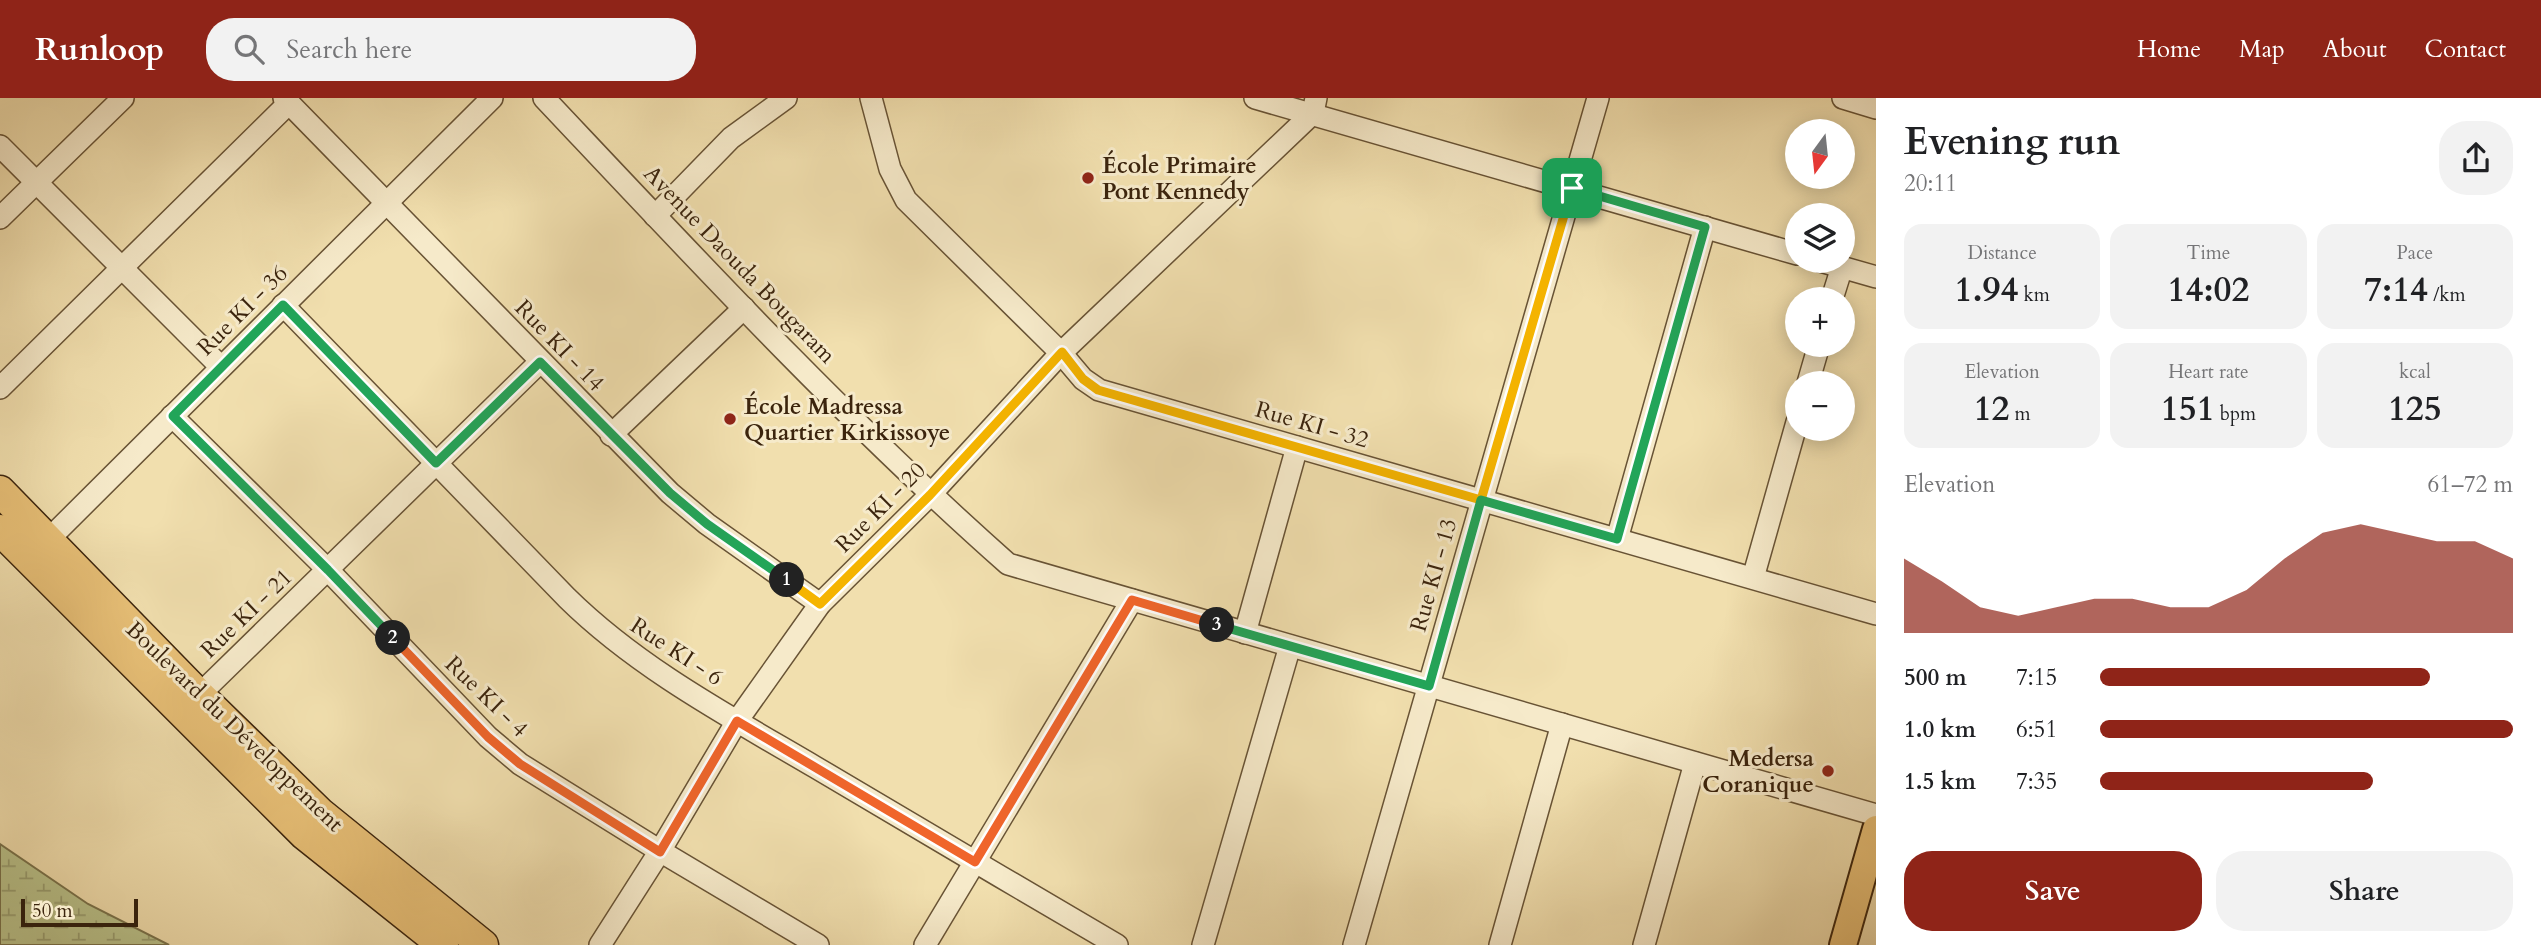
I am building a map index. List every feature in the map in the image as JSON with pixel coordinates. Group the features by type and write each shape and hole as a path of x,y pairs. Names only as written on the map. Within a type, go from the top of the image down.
{"highway":[{"name":"Boulevard du Développement","path":"0,491 38,549 304,834 445,936 483,945"},
{"name":"Boulevard du Développement","path":"0,530 38,549 199,695 445,936"}],"main road":[{"path":"1843,945 1876,829"}],"street":[{"path":"0,219 123,98"},
{"name":"Rue KI - 36","path":"38,549 492,98"},
{"name":"Avenue Daouda Bougaram","path":"544,98 744,308 930,495 1008,564 1876,815"},
{"path":"655,216 731,138 786,98"},
{"name":"Rue KI - 32","path":"871,98 890,169 906,200 1062,352 1083,379 1098,390 1876,614"},
{"path":"1255,98 1314,106 1572,188 1785,250"},
{"name":"Rue KI - 13","path":"1354,945 1598,98"},
{"path":"1843,98 1876,108"},
{"path":"0,388 286,101"},
{"name":"Rue KI - 14","path":"286,101 670,493 707,524 820,604"},
{"name":"Rue KI - 20","path":"600,945 660,852 737,721 820,604 930,495 1062,352 1314,106"},
{"path":"0,146 221,367"},
{"path":"1617,539 1705,227"},
{"path":"1855,271 1876,277"},
{"name":"Rue KI - 6","path":"283,305 597,627 737,721 1117,945"},
{"path":"611,435 744,308"},
{"name":"Rue KI - 21","path":"199,695 540,362"},
{"name":"Rue KI - 4","path":"173,416 328,570 488,737 520,764 660,852 818,945"},
{"path":"1753,578 1792,441"},
{"path":"1245,633 1297,447"},
{"path":"925,945 1132,600"},
{"path":"1203,945 1290,646"},
{"path":"1500,945 1562,724"},
{"path":"1644,945 1695,763"}],"green space":[{"path":"0,844 88,904 169,945 0,945"}],"place":[{"name":"École Primaire Pont Kennedy","path":"1088,178"},
{"name":"École Madressa Quartier Kirkissoye","path":"730,419"},
{"name":"Medersa Coranique","path":"1828,771"}],"route":[{"path":"1572,188 1481,500 1098,390 1083,379 1062,352 930,495 820,604 707,524 670,493 540,362 436,463 283,305 173,416 328,570 488,737 520,764 660,852 737,721 975,862 1132,600 1429,686 1481,500 1617,539 1705,227 1572,188"}]}
